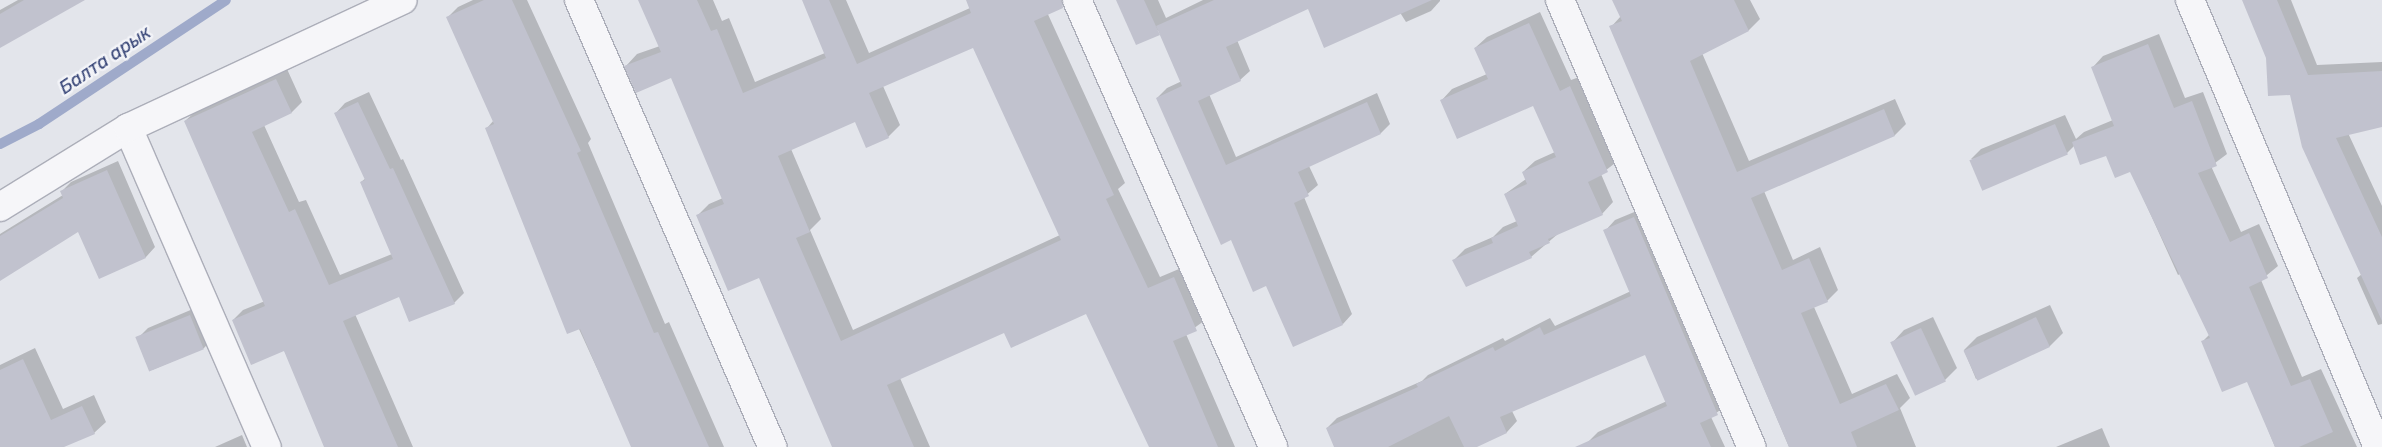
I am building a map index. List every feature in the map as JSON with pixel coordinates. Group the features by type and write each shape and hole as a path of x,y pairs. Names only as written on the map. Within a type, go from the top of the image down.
{"street":[{"path":"0,207 128,128 403,0"},
{"path":"579,0 772,447"},
{"path":"1077,0 1273,447"},
{"path":"1560,0 1752,447"},
{"path":"2190,0 2378,447"},
{"path":"128,128 267,447"}],"building":[{"path":"24,0 85,0 0,48 0,14"},
{"path":"484,0 512,0 581,151 577,153 654,333 658,332 709,447 631,447 580,329 567,334 485,128 494,124 446,17"},
{"path":"638,0 697,0 711,31 717,29 743,93 826,58 802,0 829,0 857,64 971,13 966,0 1062,0 1063,8 1034,21 1114,195 1106,199 1148,288 1174,277 1197,331 1173,341 1218,447 1149,447 1086,314 1011,348 1004,333 887,385 914,447 832,447 759,278 728,291 696,215 724,204 671,78 636,93 624,66 661,52","holes":["973,48 1061,240 841,341 796,238 810,232 778,156 855,122 866,148 889,138 869,93"]},
{"path":"1116,0 1144,0 1160,35 1136,45"},
{"path":"1214,0 1432,0 1324,48 1308,9 1226,47 1241,81 1198,101 1226,165 1367,102 1381,134 1298,172 1309,196 1294,203 1343,325 1293,347 1266,286 1253,292 1231,240 1221,245 1156,98 1182,86 1156,26"},
{"path":"1612,0 1734,0 1749,31 1690,61 1737,172 1884,109 1895,136 1751,198 1782,270 1809,258 1828,302 1801,313 1840,404 1886,384 1899,410 1851,432 1857,447 1789,447 1609,26 1622,21"},
{"path":"2242,0 2277,0 2308,75 2382,71 2382,127 2336,138 2382,237 2382,321 2302,147 2290,95 2268,96 2266,58"},
{"path":"1529,23 1560,91 1570,86 1608,172 1588,182 1603,215 1548,239 1550,243 1529,252 1532,258 1466,287 1452,260 1493,243 1491,238 1518,226 1504,194 1527,184 1522,172 1556,157 1533,106 1457,139 1440,100 1488,79 1474,48"},
{"path":"2148,44 2174,108 2192,101 2217,166 2198,173 2230,242 2249,233 2268,278 2249,287 2291,386 2310,379 2333,432 2299,447 2275,447 2247,382 2222,392 2201,341 2210,338 2130,172 2115,178 2106,156 2080,165 2072,142 2114,126 2091,67"},
{"path":"276,79 292,113 252,132 289,212 295,209 329,285 393,259 360,182 365,180 334,113 358,102 390,169 393,168 455,304 409,322 399,297 343,321 398,447 324,447 284,351 251,365 232,320 265,306 184,121"},
{"path":"2055,124 2068,154 1982,191 1969,160"},
{"path":"107,170 146,258 99,279 78,232 0,281 0,236 63,198 60,191"},
{"path":"1634,217 1718,415 1700,423 1711,447 1575,447 1667,406 1645,355 1500,417 1507,433 1477,447 1464,447 1449,416 1388,447 1334,447 1326,428 1418,387 1416,384 1493,347 1495,351 1540,327 1544,335 1631,296 1603,230"},
{"path":"190,315 204,349 149,371 135,337"},
{"path":"2036,317 2050,347 1977,381 1963,351"},
{"path":"1921,328 1946,381 1915,396 1890,342"},
{"path":"23,359 51,420 82,406 95,434 64,447 0,447 0,370"}],"waterway":[{"name":"Балта арык","path":"0,144 39,124 226,0"}]}
